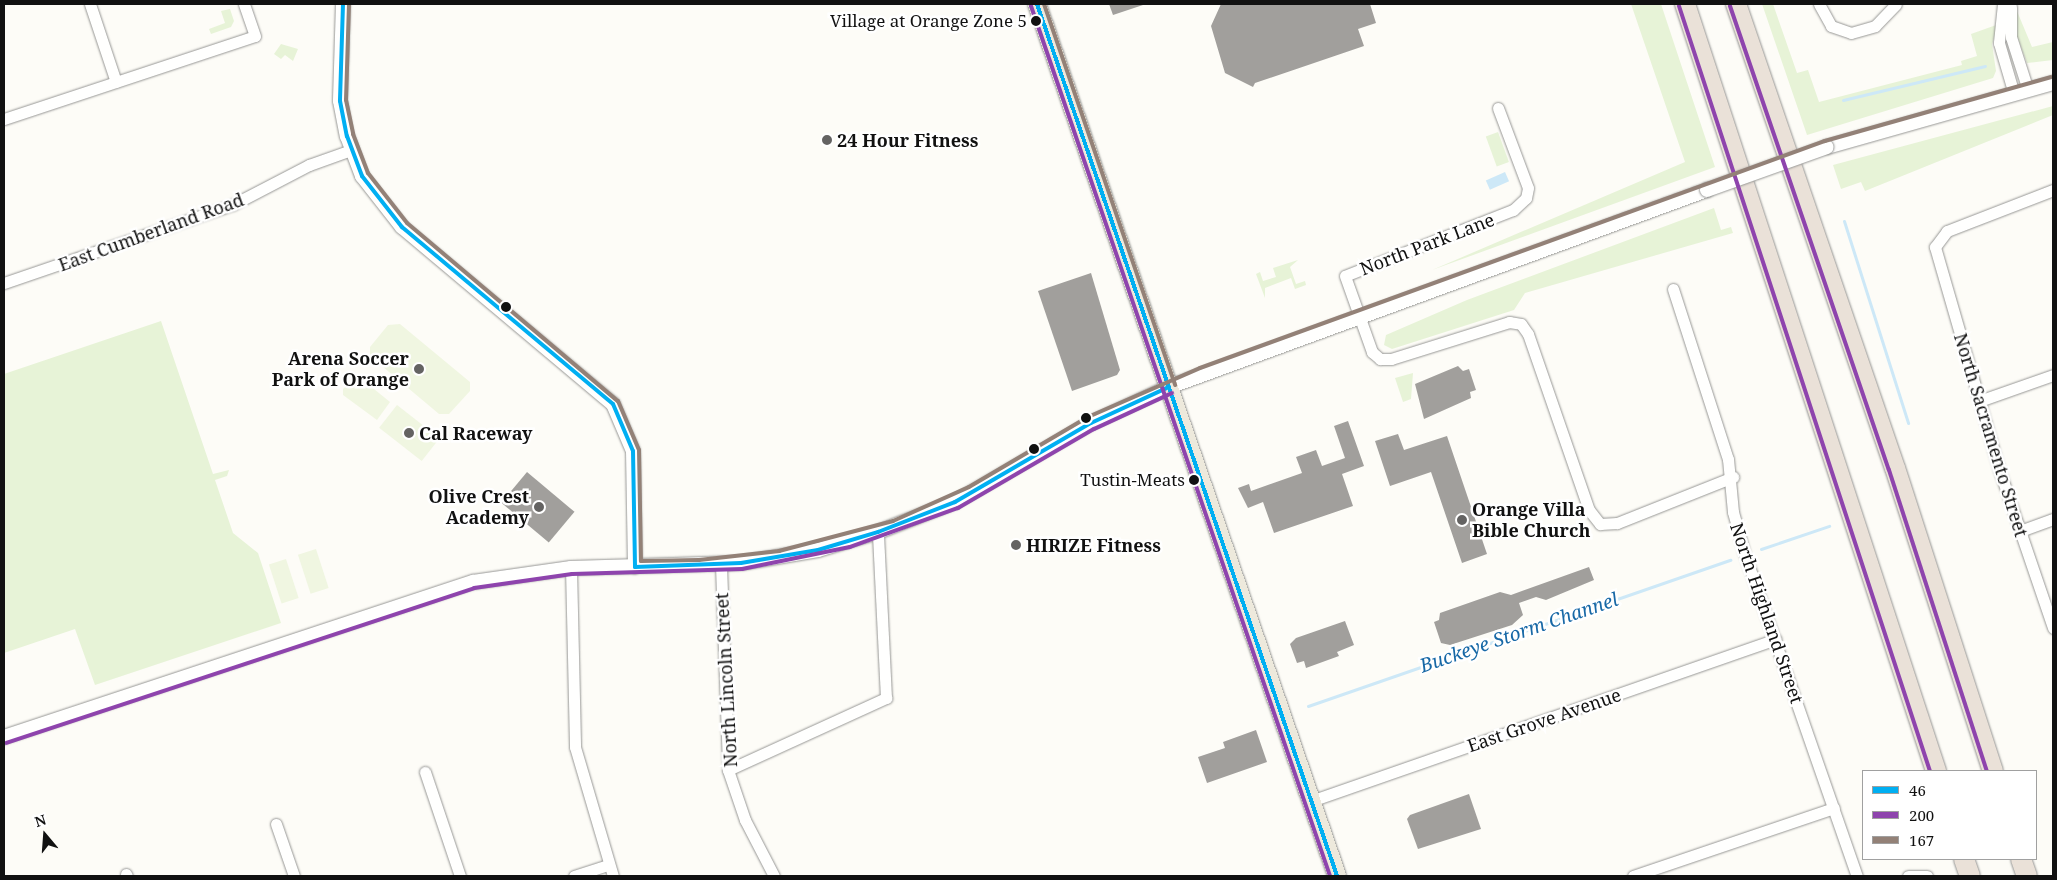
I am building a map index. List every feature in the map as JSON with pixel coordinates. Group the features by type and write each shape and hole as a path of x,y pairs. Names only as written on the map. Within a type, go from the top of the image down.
{"highway":[{"path":"1685,4 1936,770"},
{"path":"1736,4 1895,468 1993,770"},
{"path":"1964,860 1970,876"},
{"path":"2021,860 2027,876"}],"main road":[{"path":"1037,4 1337,876"}],"street":[{"path":"90,4 116,82"},
{"path":"4,120 255,36 244,4"},
{"path":"344,4 339,95 351,150 370,189 402,227 613,404 633,451 635,567"},
{"path":"1820,4 1831,26 1851,33 1875,26 1896,4"},
{"path":"2003,4 1999,43 2021,92"},
{"path":"2010,4 2012,37 2021,92"},
{"path":"4,737 427,594 495,577 571,568 721,565 799,554 878,532 955,502 1091,423 1169,387 1827,147 2053,83"},
{"name":"North Park Lane","path":"1498,108 1528,188 1522,205 1345,276 1372,352 1385,359 1509,322 1524,327 1594,521 1600,524 1617,522 1733,477"},
{"name":"East Cumberland Road","path":"4,283 232,205 300,169 351,150"},
{"name":"North Sacramento Street","path":"2053,190 1955,228 1936,241 1937,265 1982,400 1999,469 2053,628"},
{"name":"North Highland Street","path":"1673,289 1733,477 1737,528 1857,876"},
{"path":"1982,400 2053,375"},
{"path":"2020,531 2053,519"},
{"path":"728,770 886,698 878,532"},
{"name":"North Lincoln Street","path":"721,565 728,770 745,820 774,876"},
{"path":"571,568 575,747 608,865 613,876"},
{"name":"East Grove Avenue","path":"1311,800 1776,639"},
{"path":"425,772 460,876"},
{"path":"1633,876 1834,808"},
{"path":"276,824 294,876"},
{"path":"574,876 608,865"},
{"path":"1908,876 1927,876"}],"green space":[{"path":"1631,4 1661,4 1715,167 1432,270 1685,162"},
{"path":"1762,4 1773,4 1797,73 1808,70 1819,102 1962,65 1961,61 1977,56 1971,34 1999,24 1992,44 1996,71 1993,78 1807,135"},
{"path":"2014,4 2032,47 2053,42 2053,60 2027,63 2016,34"},
{"path":"230,9 234,21 231,27 211,34 209,29 225,23 221,11"},
{"path":"281,44 298,49 293,61 285,55 281,59 274,54"},
{"path":"2053,106 2053,115 1865,191 1861,182 1841,189 1833,165"},
{"path":"1498,132 1509,162 1497,167 1486,136"},
{"path":"1714,208 1721,230 1731,227 1733,233 1525,293 1514,310 1392,349 1384,345 1386,335 1467,300"},
{"path":"1298,260 1290,267 1296,284 1305,281 1306,285 1295,289 1291,278 1265,288 1265,298 1256,274 1260,272 1263,281 1276,277 1273,268"},
{"path":"161,321 213,474 229,470 227,476 215,480 233,533 258,553 281,623 95,685 75,629 4,653 4,374"},
{"name":"Arena Soccer Park of Orange","path":"400,324 470,382 470,391 449,414 439,414 370,356 370,347 388,325"},
{"path":"1413,373 1411,399 1403,402 1395,378"},
{"path":"358,376 390,402 377,420 343,395 343,389"},
{"name":"Cal Raceway","path":"397,405 440,438 422,461 379,428"},
{"path":"316,549 329,588 311,594 298,555"},
{"path":"286,559 299,598 282,604 269,565"}],"water":[{"path":"1505,172 1509,181 1490,190 1486,181"}],"building":[{"path":"1109,4 1143,4 1143,5 1113,15"},
{"path":"1221,4 1370,4 1376,23 1358,29 1364,46 1255,83 1253,87 1225,73 1211,26"},
{"path":"1091,273 1120,370 1117,375 1072,391 1038,291"},
{"path":"1458,366 1463,371 1469,369 1476,390 1470,392 1471,398 1424,419 1415,384"},
{"path":"1348,421 1364,466 1342,474 1353,506 1274,533 1263,502 1248,508 1238,488 1249,484 1251,491 1302,473 1296,457 1316,450 1322,466 1345,458 1334,426"},
{"name":"Orange Villa Bible Church","path":"1398,434 1404,450 1447,436 1487,554 1462,563 1431,472 1390,486 1375,441"},
{"name":"Olive Crest Academy","path":"527,472 574,512 549,542 501,503"},
{"path":"1589,567 1594,580 1546,600 1536,597 1519,603 1523,615 1512,625 1450,645 1441,643 1434,622 1439,620 1440,613 1500,592 1511,595"},
{"path":"1345,621 1354,645 1337,652 1339,656 1306,668 1304,661 1297,663 1290,644 1296,638"},
{"path":"1256,730 1267,762 1207,783 1198,757 1225,748 1223,742"},
{"path":"1469,794 1481,829 1418,849 1407,819 1410,815"}],"waterway":[{"name":"Buckeye Storm Channel","path":"1843,100 1985,66"},
{"name":"Buckeye Storm Channel","path":"1844,221 1908,423"},
{"name":"Buckeye Storm Channel","path":"1761,549 1829,526"},
{"name":"Buckeye Storm Channel","path":"1308,706 1730,560"}],"transit line":[{"name":"46","path":"343,4 340,101 347,136 362,176 402,227 613,404 633,451 635,567"},
{"name":"167","path":"349,4 346,100 353,134 368,173 407,223 618,401 639,450 641,561 699,560 779,551 893,521 969,487 1088,417 1200,368 1825,141 2051,77"},
{"name":"46","path":"1037,4 1337,876"},
{"name":"167","path":"1044,4 1175,385"},
{"name":"200","path":"1031,6 1330,876"},
{"name":"200","path":"1679,6 1930,770"},
{"name":"200","path":"1730,6 1889,470 1987,770"},
{"name":"46","path":"635,567 741,563 818,550 878,532 955,502 1091,423 1169,387"},
{"name":"200","path":"6,743 474,588 572,574 742,569 850,547 958,508 1094,429 1172,393"}],"place":[{"name":"Village at Orange Zone 5","path":"1036,21"},
{"name":"24 Hour Fitness","path":"827,140"},
{"name":"Arena Soccer Park of Orange","path":"419,369"},
{"name":"Cal Raceway","path":"409,433"},
{"name":"Tustin-Meats","path":"1194,480"},
{"name":"Olive Crest Academy","path":"539,507"},
{"name":"Orange Villa Bible Church","path":"1462,520"},
{"name":"HIRIZE Fitness","path":"1016,545"}]}
